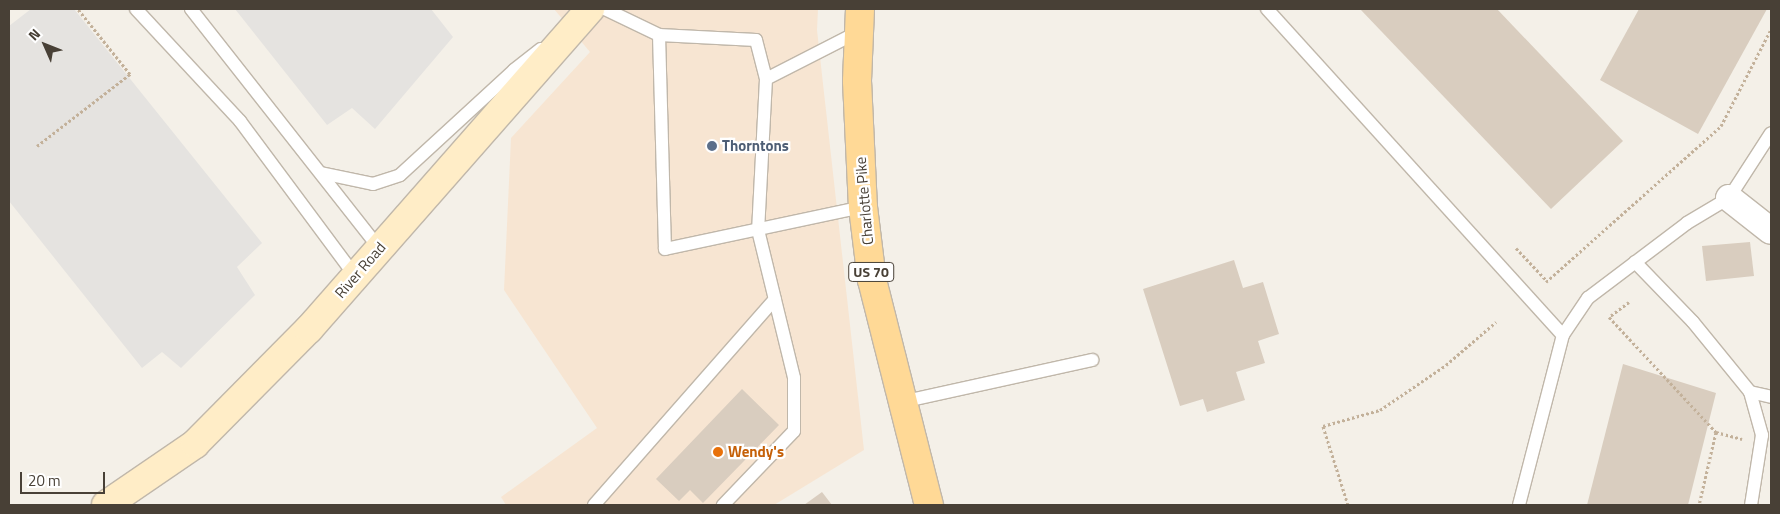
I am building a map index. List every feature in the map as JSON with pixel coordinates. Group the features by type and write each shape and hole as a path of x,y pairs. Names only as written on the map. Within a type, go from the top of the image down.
{"main road":[{"name":"River Road","path":"106,505 195,444 309,329 379,248 592,12"},
{"name":"Charlotte Pike","path":"859,20 857,81 863,207 872,280 901,402 929,505"}],"street":[{"path":"1729,198 1771,231"}],"lane":[{"path":"136,9 240,121 355,276"},
{"path":"191,9 379,248"},
{"path":"1270,10 1564,335"},
{"path":"321,173 373,184 400,175 514,70 592,12 659,35 756,40 766,79 758,230 794,378 794,430 723,505"},
{"path":"766,79 859,20"},
{"path":"659,35 665,249 863,207"},
{"path":"1519,505 1564,335 1588,298 1635,262 1729,198 1771,133"},
{"path":"1635,262 1694,322 1750,392 1762,435 1750,505"},
{"path":"594,505 775,299"},
{"path":"901,402 1092,360"},
{"path":"1750,392 1771,397"}],"path":[{"path":"37,146 130,74 78,9"},
{"path":"1541,285 1721,126 1771,29"},
{"path":"1629,302 1609,317 1716,432 1744,440"},
{"path":"1348,505 1323,426 1380,410 1446,365 1496,322"},
{"path":"1699,505 1716,432"}],"shaded area":[{"path":"31,9 74,9 262,243 237,267 255,295 181,368 162,352 142,368 9,201 9,26"},
{"path":"235,9 431,9 453,37 375,129 352,108 327,125"},
{"path":"554,9 818,9 817,30 864,450 774,505 506,505 501,497 597,428 504,290 511,138 590,52"}],"building":[{"path":"1360,9 1497,9 1623,141 1551,209"},
{"path":"1639,9 1767,9 1698,134 1600,80"},
{"path":"1750,242 1754,276 1706,281 1702,246"},
{"path":"1234,260 1243,288 1263,282 1279,334 1258,341 1265,363 1236,372 1245,400 1207,412 1203,399 1180,406 1143,289"},
{"path":"1623,364 1716,393 1688,505 1587,505"},
{"name":"Wendy's","path":"742,389 779,425 703,503 690,490 679,501 656,479"},
{"path":"822,492 832,505 804,505"}],"place":[{"name":"Thorntons","path":"712,146"},
{"name":"Wendy's","path":"718,452"}]}
